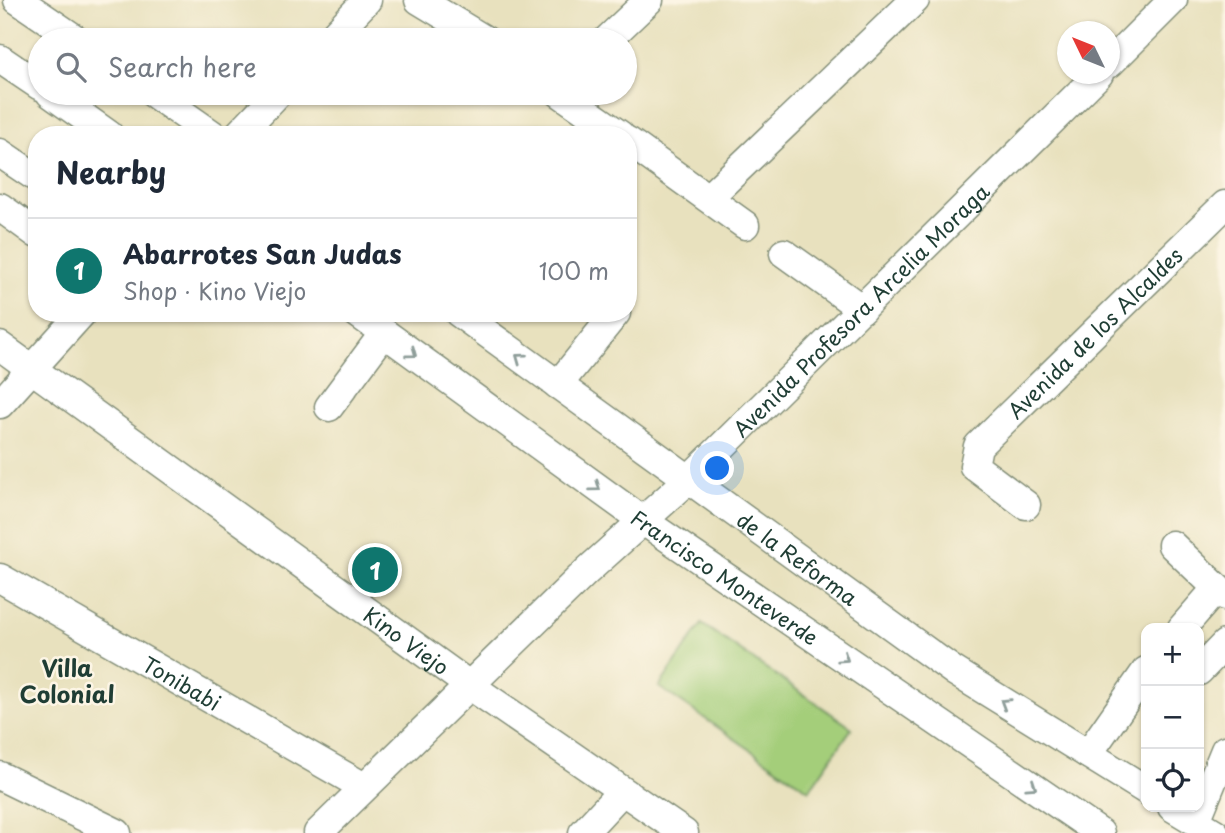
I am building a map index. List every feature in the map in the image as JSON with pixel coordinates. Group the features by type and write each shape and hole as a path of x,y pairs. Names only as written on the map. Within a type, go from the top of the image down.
{"street":[{"path":"18,0 59,28"},
{"path":"340,28 367,0"},
{"path":"419,0 465,28"},
{"path":"620,28 649,0"},
{"path":"709,197 915,0"},
{"path":"1120,53 1173,0"},
{"path":"0,59 28,78"},
{"name":"Avenida Profesora Arcelia Moraga","path":"318,833 469,685 642,520 688,480 1089,84"},
{"path":"67,105 96,126"},
{"path":"170,105 200,126"},
{"path":"247,126 267,105"},
{"path":"577,105 607,126"},
{"path":"637,147 745,225"},
{"path":"0,153 28,172"},
{"name":"Avenida de los Alcaldes","path":"1026,505 974,466 978,446 1225,205"},
{"path":"0,207 28,227"},
{"path":"784,253 862,309"},
{"path":"0,404 74,322"},
{"name":"Francisco Monteverde","path":"369,322 642,520 1100,833"},
{"name":"de la Reforma","path":"471,322 954,671 1141,787"},
{"path":"558,385 609,322"},
{"path":"329,407 384,333"},
{"name":"Kino Viejo","path":"0,346 469,685 684,833"},
{"path":"1172,545 1221,592 1187,623"},
{"name":"Tonibabi","path":"0,578 364,787"},
{"path":"1204,666 1225,644"},
{"path":"1088,754 1141,688"},
{"path":"1194,820 1217,757"},
{"path":"0,776 117,833"},
{"path":"583,833 622,791"}],"green space":[{"path":"702,624 852,728 809,790 659,687"}],"place":[{"name":"Abarrotes San Judas","path":"375,570"}],"district":[{"name":"Villa Colonial","path":"67,680"}]}
